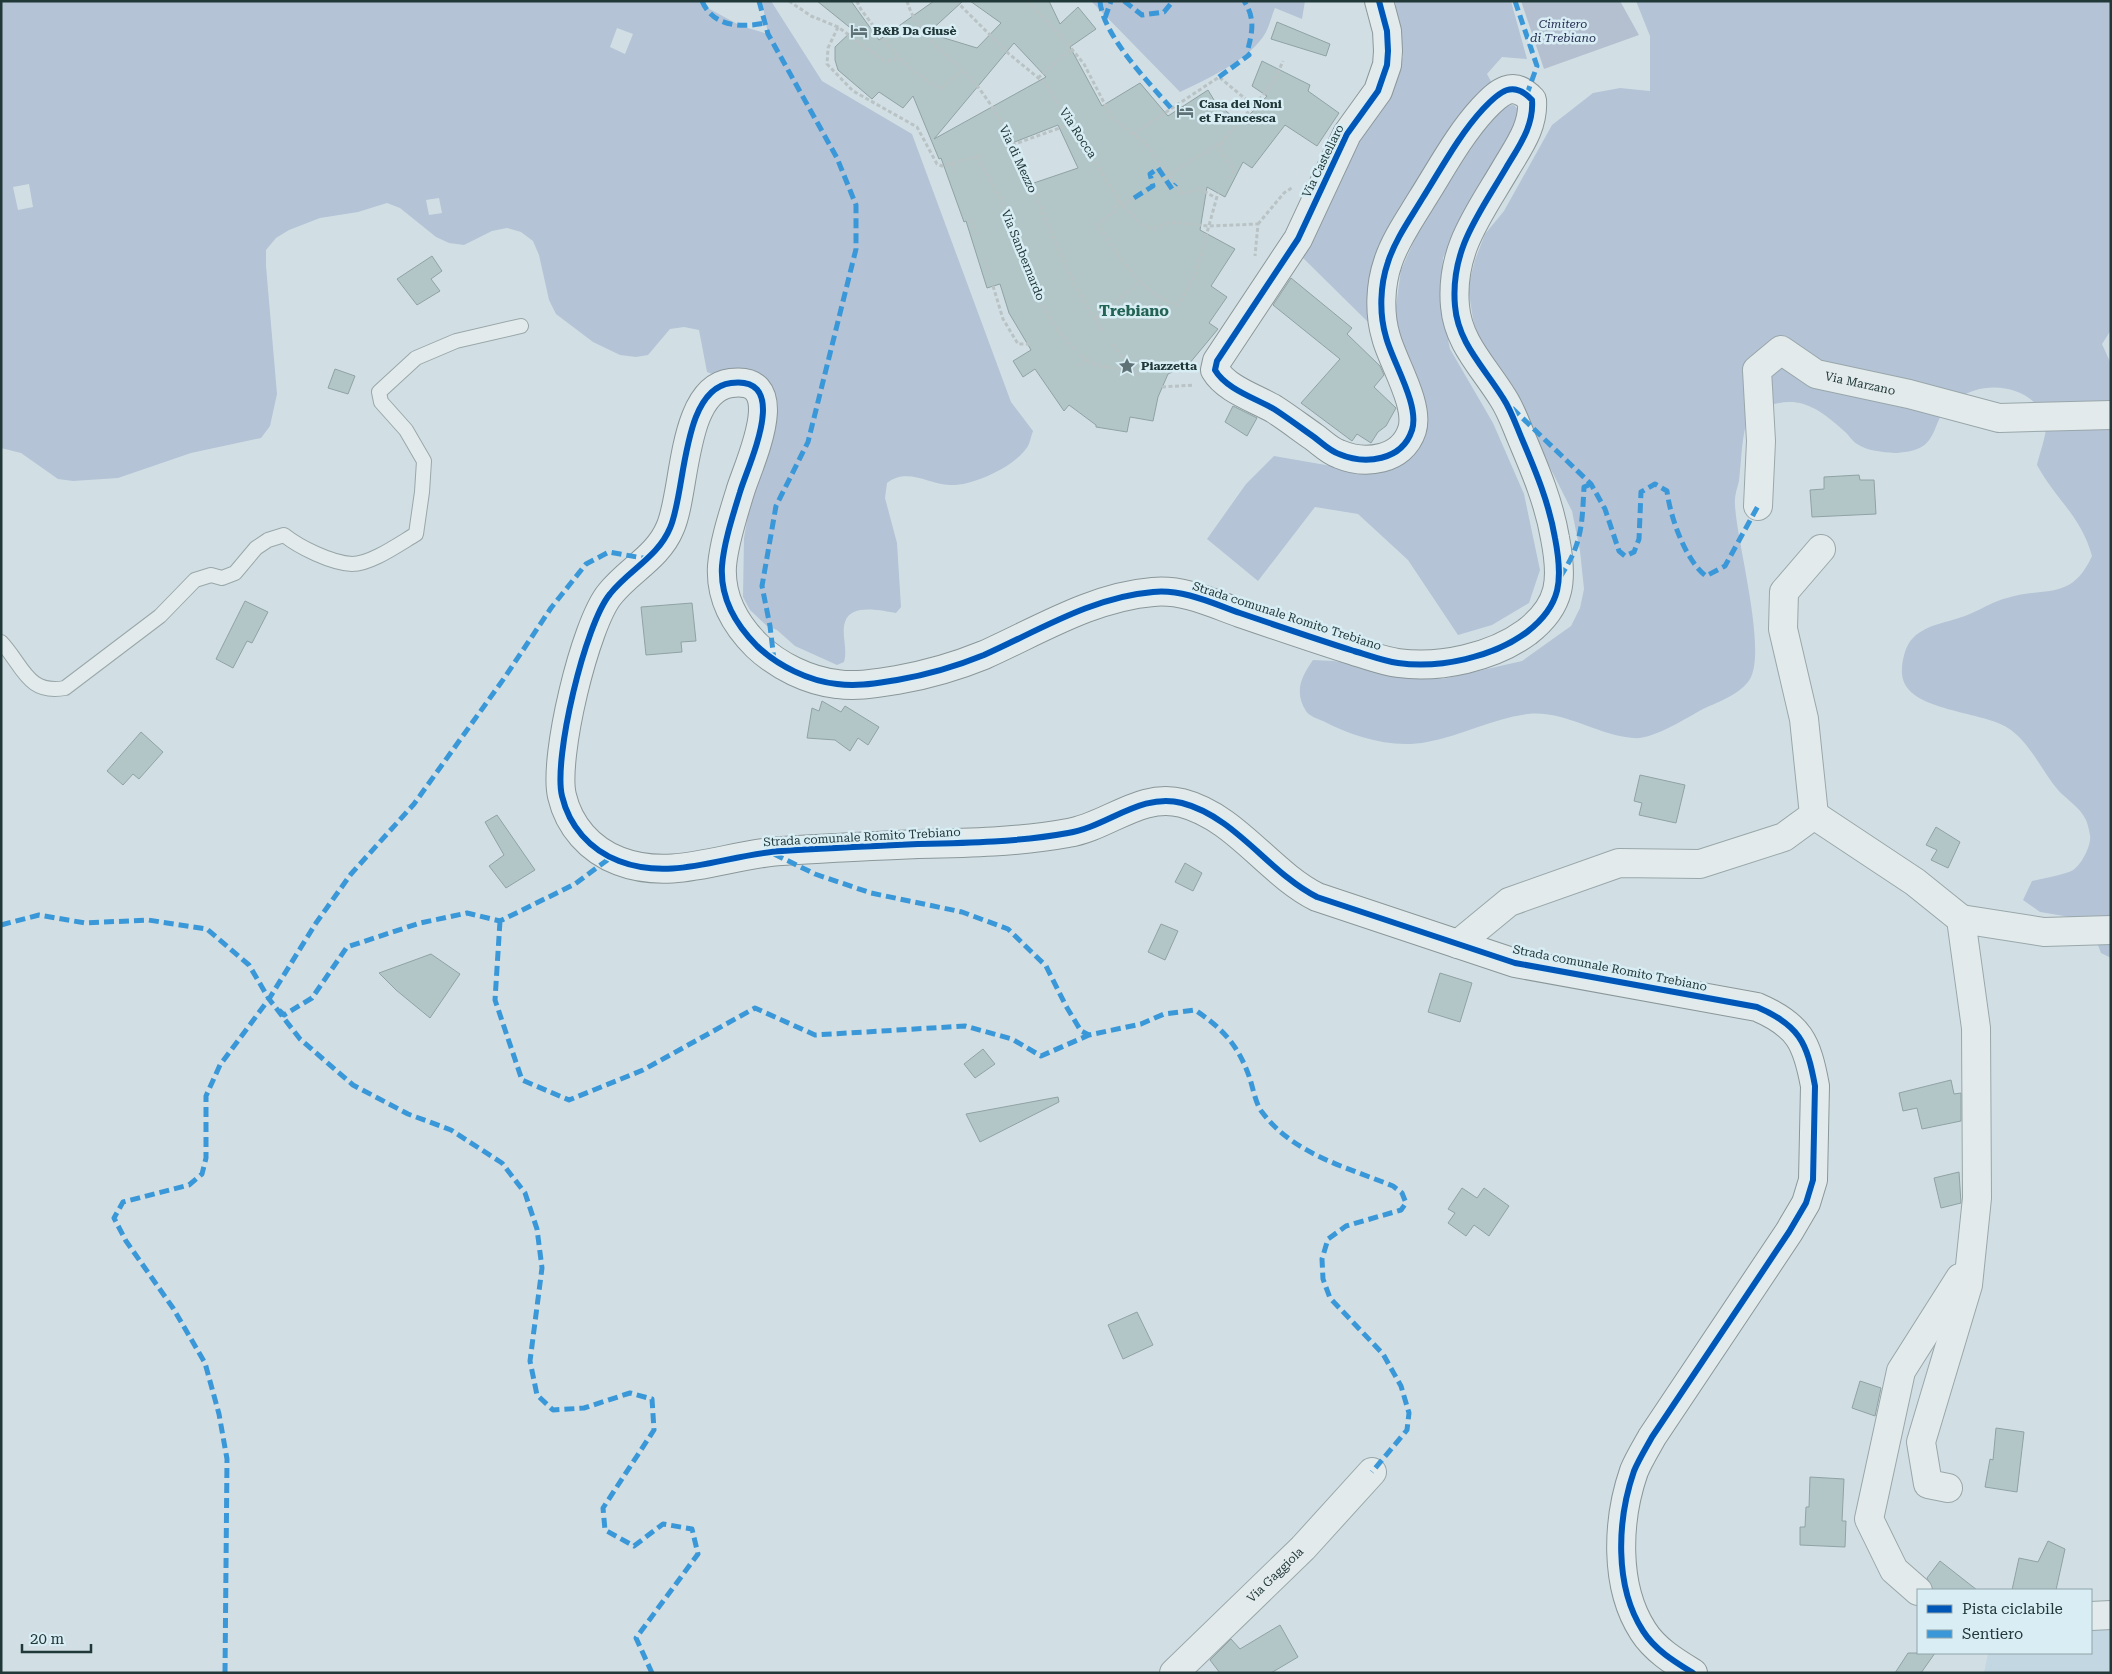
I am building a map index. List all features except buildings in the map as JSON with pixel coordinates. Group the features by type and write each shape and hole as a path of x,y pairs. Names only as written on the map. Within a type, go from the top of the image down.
{"street":[{"name":"Via Castellaro","path":"1266,267 1298,239 1347,134 1378,90 1387,65 1388,51 1387,31 1379,1"},
{"name":"Strada comunale Romito Trebiano","path":"1266,267 1217,361 1215,370 1219,376 1225,382 1275,410 1337,454 1353,459 1373,461 1393,454 1412,430 1413,416 1408,394 1393,358 1381,318 1387,263 1398,238 1448,158 1481,111 1495,96 1508,89 1519,88 1532,100 1532,118 1524,139 1463,240 1454,271 1454,301 1462,339 1508,404 1547,498 1557,545 1560,577 1555,600 1543,619 1510,644 1470,657 1428,664 1395,663 1286,629 1180,592 1151,592 1084,609 975,659 916,676 860,686 823,682 774,660 752,641 731,614 725,600 722,566 736,503 762,429 765,412 761,397 755,389 750,385 732,382 724,384 710,394 696,417 688,444 676,513 666,540 610,594 591,626 571,705 560,791 575,829 590,844 610,858 623,863 668,871 770,852 974,843 1078,832 1142,804 1170,800 1187,804 1208,813 1234,832 1296,886 1317,897 1458,944 1542,969 1757,1007 1780,1016 1796,1032 1808,1052 1815,1086 1813,1180 1806,1203 1790,1232 1652,1437 1635,1471 1622,1533 1622,1572 1631,1608 1644,1633 1667,1657 1693,1673"},
{"name":"Via Marzano","path":"1758,506 1761,441 1757,370 1781,350 1816,374 1909,394 1999,418 2111,415"},
{"path":"1814,815 1804,719 1783,629 1784,592 1821,549"},
{"path":"1458,944 1509,902 1619,863 1700,864 1784,837 1814,815"},
{"path":"1814,815 1915,882 1961,918 2044,932 2111,930"},
{"path":"1948,1488 1928,1484 1921,1442 1968,1285 1977,1198 1976,1028 1961,918"},
{"path":"1917,1590 1894,1570 1869,1519 1901,1371 1971,1262"},
{"name":"Via Gaggiola","path":"1174,1673 1303,1548 1372,1472"},
{"path":"2092,1616 2111,1615"}],"lane":[{"path":"1,642 37,686 50,691 65,688 160,616 195,580 211,575 222,578 235,573 256,548 268,540 284,535 297,545 326,557 352,564 376,557 416,534 424,461 406,430 380,402 379,392 416,358 456,341 521,326"}],"path":[{"path":"790,1 811,16 838,27 886,62 897,58"},
{"path":"857,1 897,58 922,77 941,88 961,72"},
{"path":"1027,1 1084,64 1112,118 1146,144 1183,194 1200,189 1216,198"},
{"path":"838,27 828,48 827,64 852,92 917,127 937,164 942,166 983,154"},
{"path":"1038,78 1071,49"},
{"path":"1170,174 1222,142 1274,81 1283,61"},
{"path":"1134,134 1219,77 1254,106"},
{"path":"1012,144 1071,124"},
{"path":"1222,142 1220,148 1234,170 1229,178"},
{"path":"952,163 955,174"},
{"path":"1120,200 1116,203 1116,210 1097,226 1150,291 1178,306 1195,276 1218,193"},
{"path":"1122,205 1134,198"},
{"path":"970,219 977,237"},
{"path":"1208,226 1258,224 1266,267"},
{"path":"984,259 989,273"},
{"path":"1095,320 1140,281"},
{"path":"993,286 1004,319 1018,344 1029,344"},
{"path":"1112,344 1131,368 1140,375"},
{"path":"1081,355 1086,360 1110,369 1131,368"},
{"path":"1078,366 1086,360"}],"shaded area":[{"path":"1,1 704,1 704,6 741,26 768,34 762,1 771,1 822,81 912,134 1011,402 1033,431 1028,446 1014,461 982,478 950,485 902,476 887,483 885,498 897,543 901,607 896,613 860,610 848,616 844,627 844,662 837,665 795,646 777,630 767,626 750,610 743,597 744,538 748,515 766,457 770,397 707,372 699,330 684,327 670,329 648,355 636,357 620,355 593,342 556,314 549,300 539,255 533,241 521,232 507,228 492,231 464,245 449,243 436,237 400,208 387,203 358,212 320,218 289,230 276,238 266,250 277,394 270,426 261,438 191,453 118,478 73,481 58,479 21,453 1,448","holes":["617,28 633,34 625,54 610,47","29,184 33,207 18,210 13,187","439,198 442,213 429,215 426,200"]},
{"path":"1091,1 1305,1 1302,19 1275,8 1265,34 1246,54 1225,69 1180,92"},
{"path":"1395,1 1511,1 1527,59 1502,57 1487,74 1493,85 1476,101 1371,325 1302,257 1329,173 1395,77 1403,57"},
{"path":"1636,1 2111,1 2111,330 2102,344 2111,364 2111,958 2101,953 2094,935 2082,919 2040,912 2023,900 2032,881 2069,872 2081,862 2090,839 2088,826 2083,815 2052,783 2025,743 2011,730 1999,723 1984,718 1931,704 1917,696 1907,687 1902,674 1906,650 1910,641 1919,633 1933,626 1965,616 2002,599 2056,590 2066,586 2084,571 2092,556 2075,519 2037,465 2046,429 2041,412 2023,394 2010,389 1997,387 1983,388 1959,398 1944,411 1927,443 1917,449 1901,453 1880,452 1861,446 1855,443 1821,412 1800,403 1777,403 1749,414 1743,439 1735,502 1750,595 1755,645 1754,665 1750,679 1741,689 1659,732 1650,736 1633,738 1607,733 1555,716 1528,714 1502,719 1453,736 1427,742 1414,744 1387,743 1360,737 1311,716 1302,704 1300,685 1305,672 1313,660 1334,661 1443,679 1522,661 1571,626 1580,608 1584,589 1580,551 1572,511 1513,394 1479,343 1468,287 1475,260 1485,234 1504,211 1552,125 1593,93 1620,88 1650,91 1650,36"},
{"path":"1514,105 1520,112 1517,121 1452,237 1443,258 1440,300 1450,349 1493,423 1524,494 1540,570 1529,603 1492,625 1458,635 1408,560 1358,514 1315,507 1258,581 1207,539 1246,484 1274,456 1343,468 1402,457 1396,306 1401,270 1418,232 1480,126 1504,106"},
{"path":"2111,1615 2111,1673 1984,1673 1988,1654 2092,1654 2092,1616"}],"green space":[{"name":"Cimitero di Trebiano","path":"1521,1 1620,1 1639,35 1544,69"}],"marked path":[{"path":"702,1 707,10 720,21 737,25 765,23"},
{"path":"759,1 768,34 837,158 856,205 856,249 808,442 776,506 762,586 774,660"},
{"path":"1100,1 1103,14 1118,43 1139,72 1171,108"},
{"path":"1105,18 1111,1"},
{"path":"1124,1 1142,15 1164,12 1173,1"},
{"path":"1219,77 1249,55 1247,53 1252,20 1244,1"},
{"path":"1515,1 1537,66 1527,94"},
{"path":"1134,198 1153,186 1150,174 1158,168 1172,189 1176,184"},
{"path":"1512,408 1591,484 1605,509 1619,551 1625,556 1634,552 1639,539 1641,492 1655,484 1667,491 1671,513 1685,549 1698,569 1706,576 1725,566 1758,506"},
{"path":"1560,577 1577,544 1580,534 1584,487 1591,484"},
{"path":"225,1673 227,1459 219,1414 205,1363 173,1308 126,1241 114,1218 123,1202 189,1185 202,1174 206,1158 206,1096 220,1065 269,999 316,923 351,874 414,804 505,677 551,608 586,564 609,552 648,559"},
{"path":"774,854 815,874 871,893 962,912 1008,929 1046,966 1081,1031 1089,1035 1141,1024 1164,1014 1195,1010 1221,1031 1234,1046 1245,1065 1256,1100 1262,1112 1289,1139 1322,1158 1393,1186 1402,1193 1406,1203 1401,1210 1346,1226 1328,1239 1322,1259 1323,1279 1330,1298 1383,1354 1401,1386 1409,1413 1407,1430 1372,1472"},
{"path":"279,1010 284,1015 312,998 347,947 420,923 467,913 500,921 575,884 610,858"},
{"path":"1,925 39,915 85,923 148,920 207,929 249,965 269,999 300,1039 353,1085 408,1114 451,1130 502,1163 525,1193 537,1229 542,1268 530,1361 537,1395 553,1410 584,1408 630,1393 652,1399 654,1430 603,1508 605,1530 634,1546 663,1524 692,1529 698,1554 636,1638 652,1673"},
{"path":"500,921 495,1000 522,1080 569,1100 643,1070 755,1008 815,1035 965,1026 1012,1039 1041,1056 1089,1035"}],"cycle path":[{"path":"1379,1 1387,31 1388,51 1387,65 1378,91 1347,134 1298,239 1217,361 1215,370 1233,388 1274,409 1336,453 1360,459 1371,459 1382,458 1400,448 1412,430 1413,420 1409,396 1389,347 1382,319 1382,290 1388,262 1408,222 1451,152 1474,119 1495,97 1506,90 1519,90 1525,94 1532,100 1531,118 1520,144 1477,217 1462,250 1457,267 1455,306 1457,319 1466,343 1511,413 1546,500 1558,553 1559,579 1553,601 1539,622 1513,641 1482,654 1448,662 1414,664 1376,658 1197,598 1175,593 1153,592 1130,595 1087,608 984,655 930,673 860,685 845,685 816,680 784,666 757,646 742,629 726,600 722,578 725,548 740,492 757,444 763,407 760,393 749,384 731,383 715,390 703,403 694,422 675,512 665,538 651,555 618,585 600,610 581,661 573,692 562,753 560,778 562,796 575,827 590,844 619,861 639,867 660,869 680,868 782,851 1031,838 1082,830 1152,802 1182,803 1201,810 1219,820 1283,874 1317,897 1515,963 1757,1007 1783,1021 1792,1028 1804,1046 1815,1086 1813,1180 1806,1203 1789,1232 1652,1437 1634,1471 1624,1510 1621,1552 1623,1574 1627,1594 1634,1613 1643,1631 1653,1644 1672,1660 1693,1673"}],"place":[{"name":"B&B Da Giusè","path":"859,31"},
{"name":"Casa dei Noni et Francesca","path":"1185,111"},
{"name":"Piazzetta","path":"1127,366"}],"district":[{"name":"Trebiano","path":"1134,311"}]}
